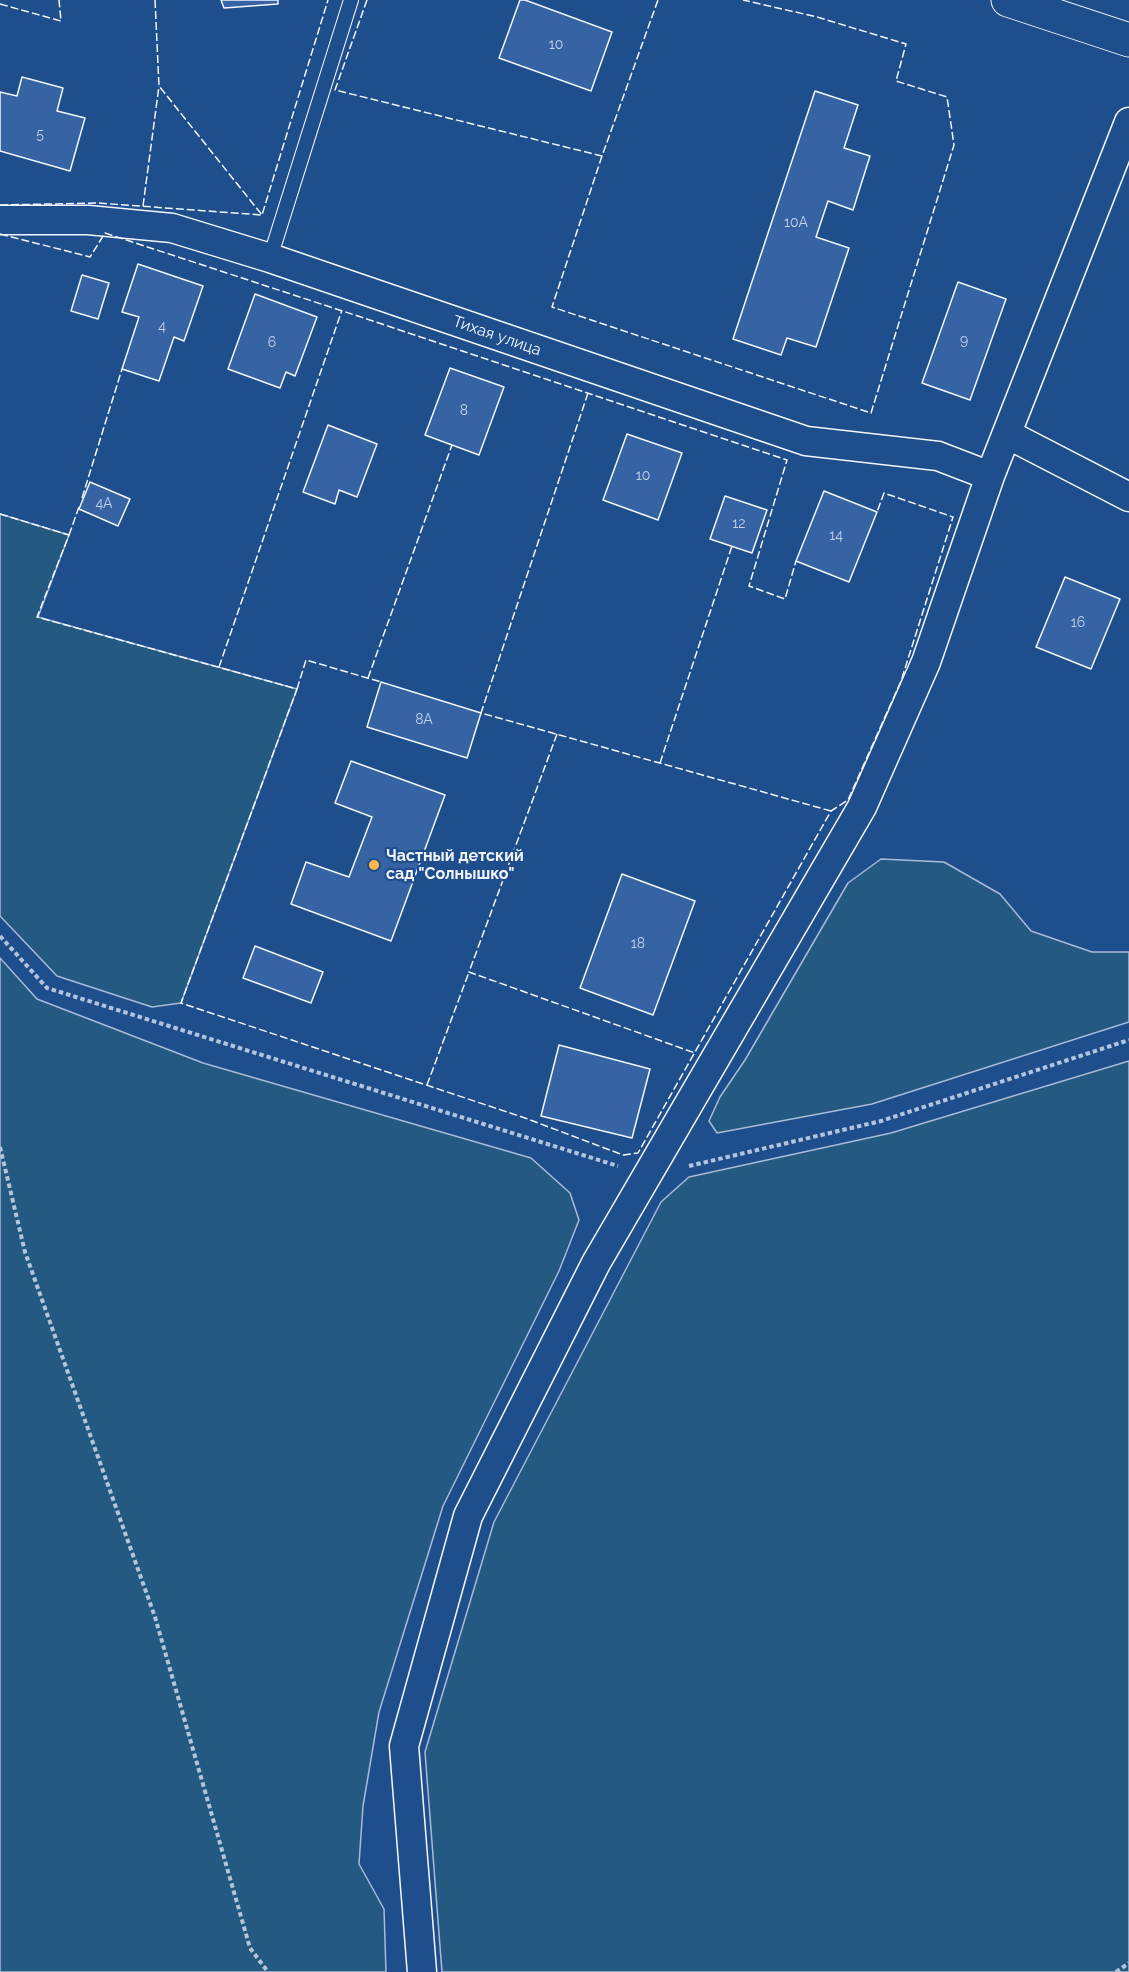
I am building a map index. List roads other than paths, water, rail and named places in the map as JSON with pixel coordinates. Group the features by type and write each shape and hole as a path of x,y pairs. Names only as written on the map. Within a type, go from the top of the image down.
{"street":[{"path":"1008,0 1129,40"},
{"path":"422,1972 404,1746 468,1516 596,1263 862,807 926,662 990,476 1129,122"},
{"name":"Тихая улица","path":"0,220 88,220 172,228 270,258 806,441 938,456 990,476"},
{"path":"1007,434 1129,497"}],"lane":[{"path":"270,258 351,0"}],"place":[{"name":"Частный детский сад \"Солнышко\"","path":"374,865"}]}
